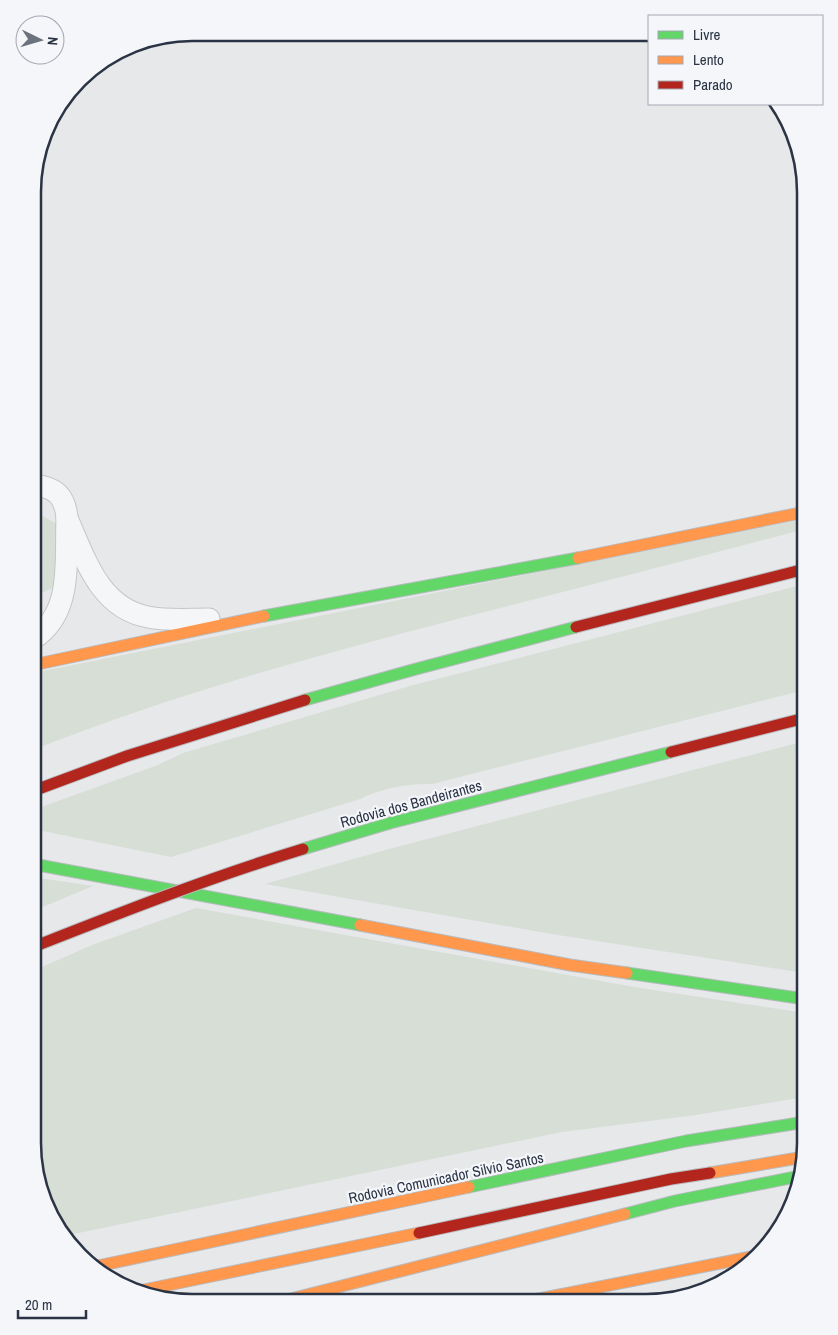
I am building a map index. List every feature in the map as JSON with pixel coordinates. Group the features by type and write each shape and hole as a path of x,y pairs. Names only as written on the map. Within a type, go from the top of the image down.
{"highway":[{"path":"41,663 244,619 582,557 797,514"},
{"path":"41,788 103,764 259,712 396,674 797,571"},
{"name":"Rodovia dos Bandeirantes","path":"41,944 251,865 390,823 796,720"},
{"path":"41,866 570,966 796,998"},
{"name":"Rodovia Comunicador Silvio Santos","path":"104,1266 686,1141 796,1123"},
{"path":"152,1288 671,1179 795,1158"},
{"path":"314,1294 675,1201 793,1177"},
{"path":"564,1294 743,1258"}],"street":[{"path":"41,486 53,490 61,496 66,507 67,518 62,602 57,615 48,628 41,633"},
{"path":"67,518 95,580 106,595 119,606 132,613 149,617 244,619"}],"shaded area":[{"path":"41,515 61,526 73,567 52,588 41,593"},
{"path":"797,521 797,531 301,661 193,693 41,747 41,671"},
{"path":"797,586 796,692 432,784 404,785 386,789 360,799 171,857 41,831 41,807 158,765 183,753 410,686"},
{"path":"796,743 796,972 558,935 265,884 389,849"},
{"path":"41,878 93,886 41,908"},
{"path":"196,908 634,987 796,1012 796,1098 696,1115 562,1132 72,1234 61,1218 49,1191 44,1172 41,1143 41,967 92,945"}],"traffic: fast":[{"path":"264,616 578,558"},
{"path":"305,700 576,627"},
{"path":"390,823 671,752"},
{"path":"303,849 390,823"},
{"path":"41,865 360,925"},
{"path":"627,973 796,998"},
{"path":"469,1187 686,1141 796,1123"},
{"path":"625,1214 675,1201 793,1177"}],"traffic: slow":[{"path":"578,558 797,514"},
{"path":"41,663 264,616"},
{"path":"360,925 570,965 627,973"},
{"path":"710,1173 795,1158"},
{"path":"103,1265 469,1187"},
{"path":"311,1294 625,1214"},
{"path":"152,1288 419,1233"},
{"path":"564,1294 742,1259"}],"traffic: jam":[{"path":"576,627 797,571"},
{"path":"41,788 127,756 305,700"},
{"path":"671,752 796,720"},
{"path":"41,944 201,883 303,849"},
{"path":"419,1233 671,1179 710,1173"}]}
